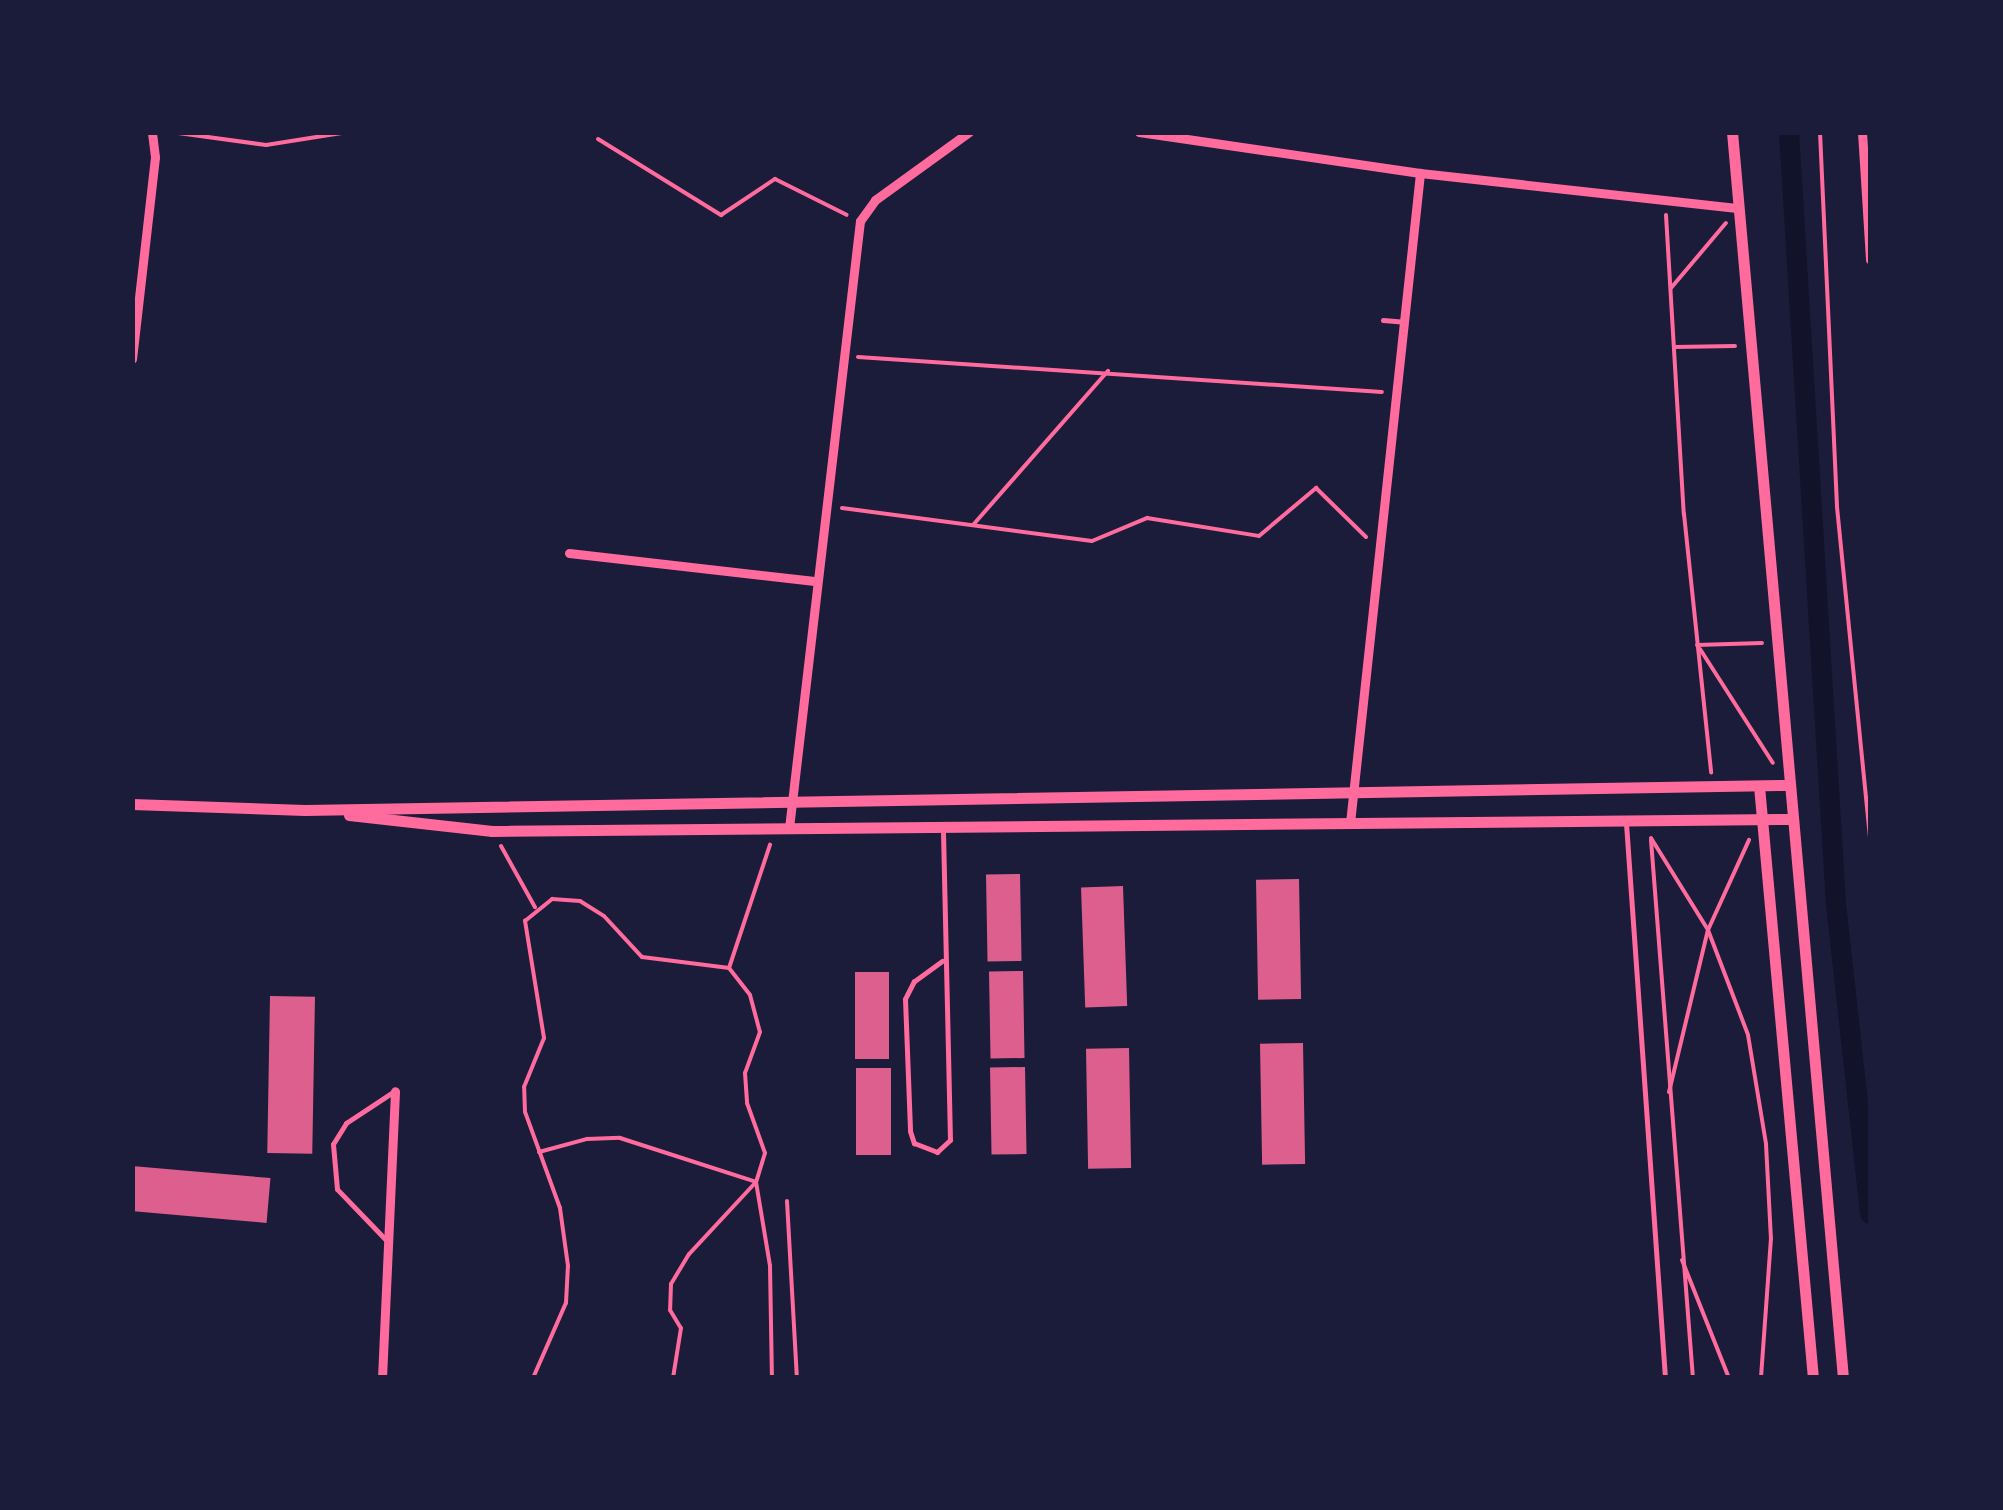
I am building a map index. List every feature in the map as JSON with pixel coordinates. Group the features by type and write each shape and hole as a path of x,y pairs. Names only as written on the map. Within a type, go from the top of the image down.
{"street":[{"path":"132,359 155,157 152,132"},
{"path":"782,828 790,800 840,356 860,222 876,200 931,155 969,132"},
{"path":"1139,132 1420,173 1739,208"},
{"path":"1732,132 1790,819 1843,1378"},
{"path":"1862,132 1870,260"},
{"path":"1350,823 1420,173"},
{"path":"569,553 814,582"},
{"path":"132,804 305,810 1788,785"},
{"path":"1760,786 1813,1378"},
{"path":"305,810 492,831 1790,819"},
{"path":"382,1378 395,1090"}],"lane":[{"path":"1384,320 1404,322"},
{"path":"1626,820 1665,1378"},
{"path":"942,961 914,981 905,999 910,1132 914,1143 937,1152 950,1140 942,961 943,827"},
{"path":"388,1242 337,1189 333,1144 346,1123 395,1090"}],"path":[{"path":"171,132 266,145 348,132"},
{"path":"1820,132 1837,507 1870,838"},
{"path":"598,139 721,215 774,179 860,222"},
{"path":"1666,200 1697,646 1712,786"},
{"path":"1670,288 1739,208"},
{"path":"1674,347 1750,345"},
{"path":"840,356 1396,393"},
{"path":"973,525 1108,371"},
{"path":"823,505 1092,541 1147,518 1259,536 1316,488 1380,551"},
{"path":"1697,646 1776,642"},
{"path":"1697,646 1788,785"},
{"path":"1668,1097 1708,930 1736,861 1762,819"},
{"path":"1650,820 1679,1250 1693,1378"},
{"path":"729,968 782,828"},
{"path":"492,831 536,907"},
{"path":"1651,838 1708,930 1748,1035 1766,1144 1771,1238 1762,1378"},
{"path":"533,1378 566,1303 568,1266 560,1208 539,1152 524,1087 544,1038 527,960 524,921 536,907 552,899 580,901 642,957 729,968 750,995 760,1032 745,1072 747,1103 765,1153 756,1182 688,1254 671,1284 670,1310 681,1328 673,1378"},
{"path":"539,1152 587,1139 620,1138 756,1182"},
{"path":"756,1182 770,1266 772,1378"},
{"path":"787,1201 797,1378"},
{"path":"1679,1250 1729,1378"}],"building":[{"path":"1020,874 1022,961 988,962 986,875"},
{"path":"1299,879 1301,999 1258,1000 1256,880"},
{"path":"1123,886 1127,1006 1085,1007 1081,887"},
{"path":"1023,971 1025,1058 991,1059 989,972"},
{"path":"855,972 889,972 889,1059 855,1059"},
{"path":"270,996 315,997 312,1154 267,1153"},
{"path":"1303,1043 1305,1164 1262,1165 1260,1044"},
{"path":"1129,1048 1131,1168 1088,1169 1086,1049"},
{"path":"1025,1067 1027,1154 992,1155 990,1068"},
{"path":"856,1068 891,1068 891,1155 856,1155"},
{"path":"132,1166 270,1178 267,1223 132,1211"}],"waterway":[{"path":"1789,132 1836,904 1870,1214"}]}
